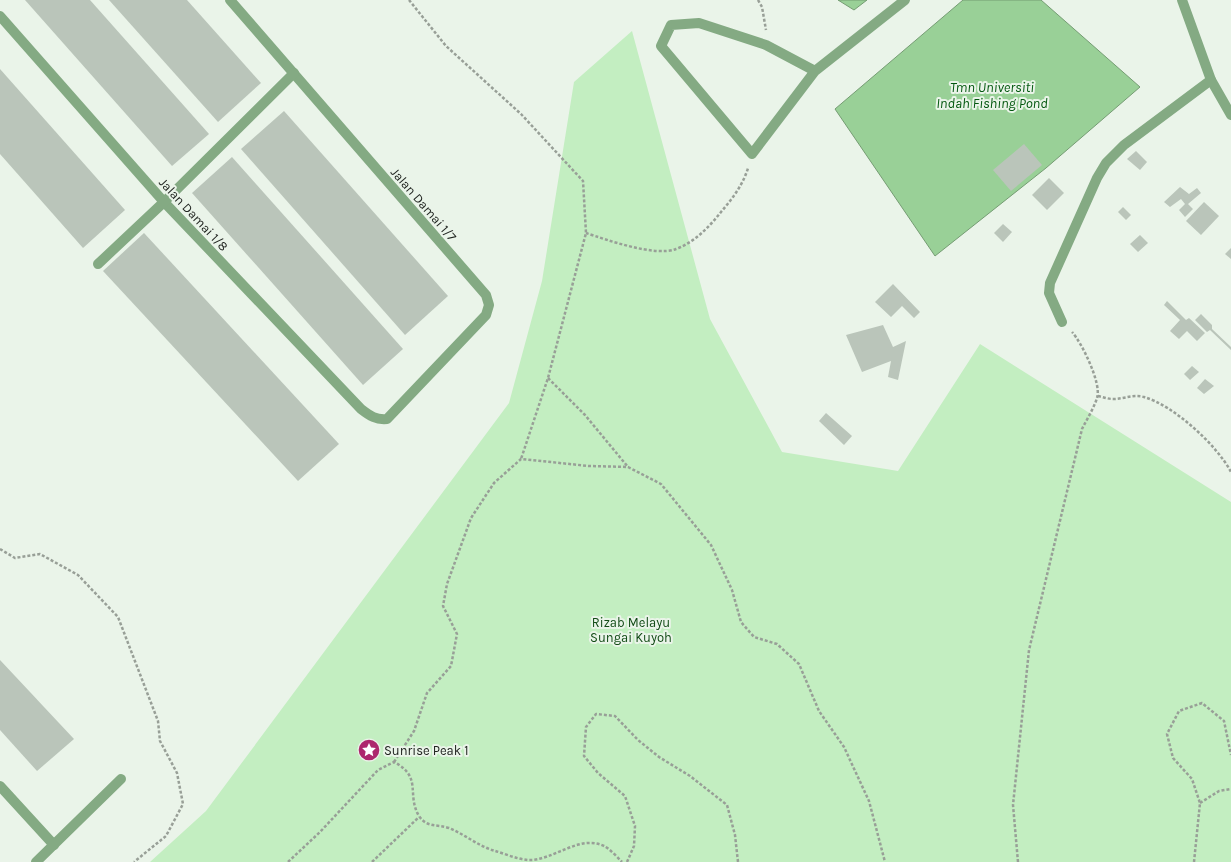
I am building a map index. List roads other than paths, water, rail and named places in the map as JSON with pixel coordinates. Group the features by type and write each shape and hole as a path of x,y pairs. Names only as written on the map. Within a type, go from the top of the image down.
{"street":[{"name":"Jalan Damai 1/7","path":"230,0 486,295 489,305 486,315 387,419 380,420"},
{"path":"816,71 766,44 699,23 672,24 661,46 752,154 816,71 905,0"},
{"path":"1182,0 1211,80 1231,115"},
{"name":"Jalan Damai 1/8","path":"0,16 164,202 361,409 370,416 380,420"},
{"path":"98,264 164,202 294,73"},
{"path":"1062,322 1049,293 1050,283 1102,170 1124,145 1211,80"},
{"path":"36,862 121,779"},
{"path":"0,786 54,844"}],"water":[{"path":"838,0 867,0 854,10"},
{"name":"Tmn Universiti Indah Fishing Pond","path":"963,0 1041,0 1140,87 1046,168 935,256 835,109"}],"place":[{"name":"Sunrise Peak 1","path":"369,750"}],"park label":[{"name":"Rizab Melayu Sungai Kuyoh","path":"631,630"}]}
